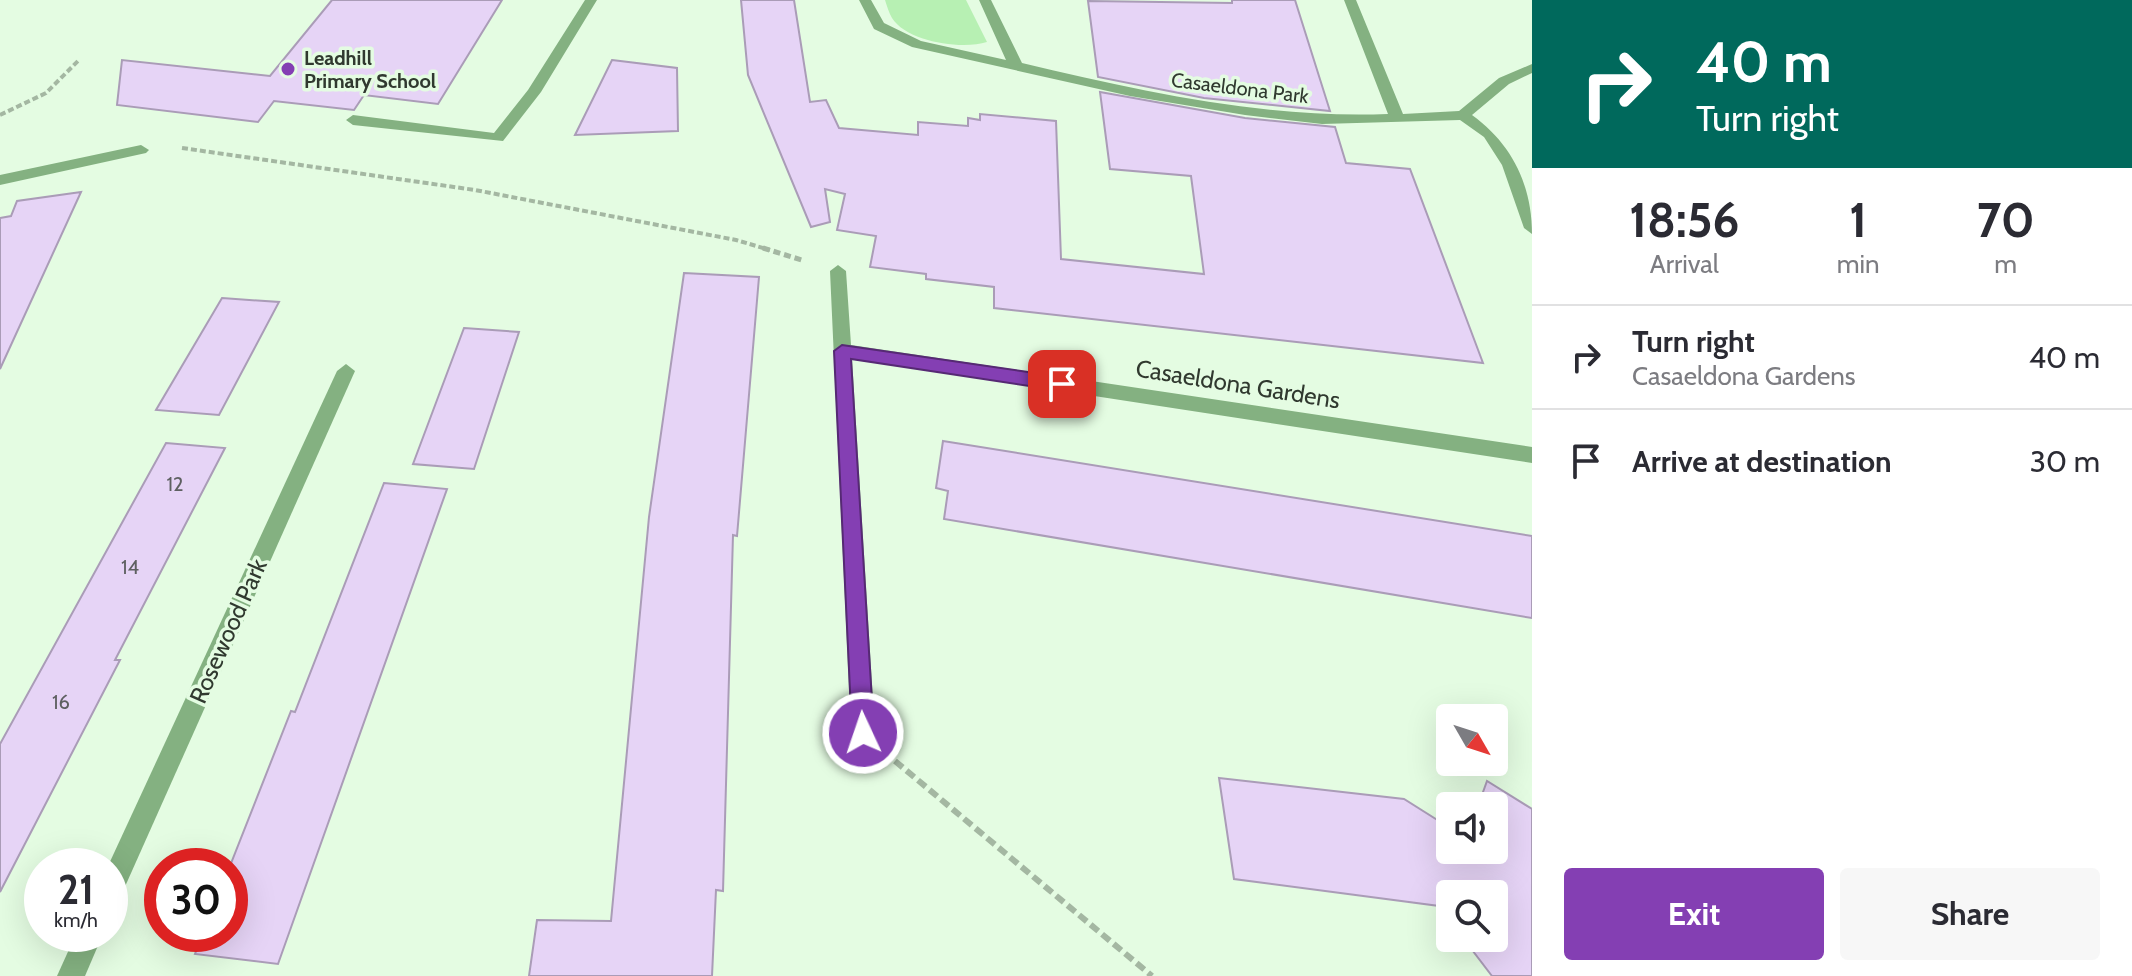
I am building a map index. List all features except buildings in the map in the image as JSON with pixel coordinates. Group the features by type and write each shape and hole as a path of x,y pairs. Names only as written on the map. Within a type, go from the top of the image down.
{"street":[{"path":"353,120 498,138 534,92 591,0"},
{"name":"Casaeldona Park","path":"865,0 879,26 917,44 1182,102 1325,119 1463,115"},
{"path":"985,0 1016,66"},
{"path":"1350,0 1397,118"},
{"path":"1532,68 1504,81 1463,115 1489,134 1510,165 1532,228"},
{"path":"0,180 141,150"},
{"path":"838,271 863,733"},
{"name":"Casaeldona Gardens","path":"842,351 1532,455"},
{"name":"Rosewood Park","path":"128,851 346,371"},
{"path":"71,976 82,952"}],"path":[{"path":"0,115 46,93 78,61"},
{"path":"141,150 190,147 475,190 736,240 838,271"},
{"path":"863,733 1152,976"}],"green space":[{"path":"885,0 966,0 987,42 964,45 922,38 899,26"}],"place":[{"name":"Leadhill Primary School","path":"288,69"}],"route":[{"path":"863,733 842,351 1062,384"}]}
